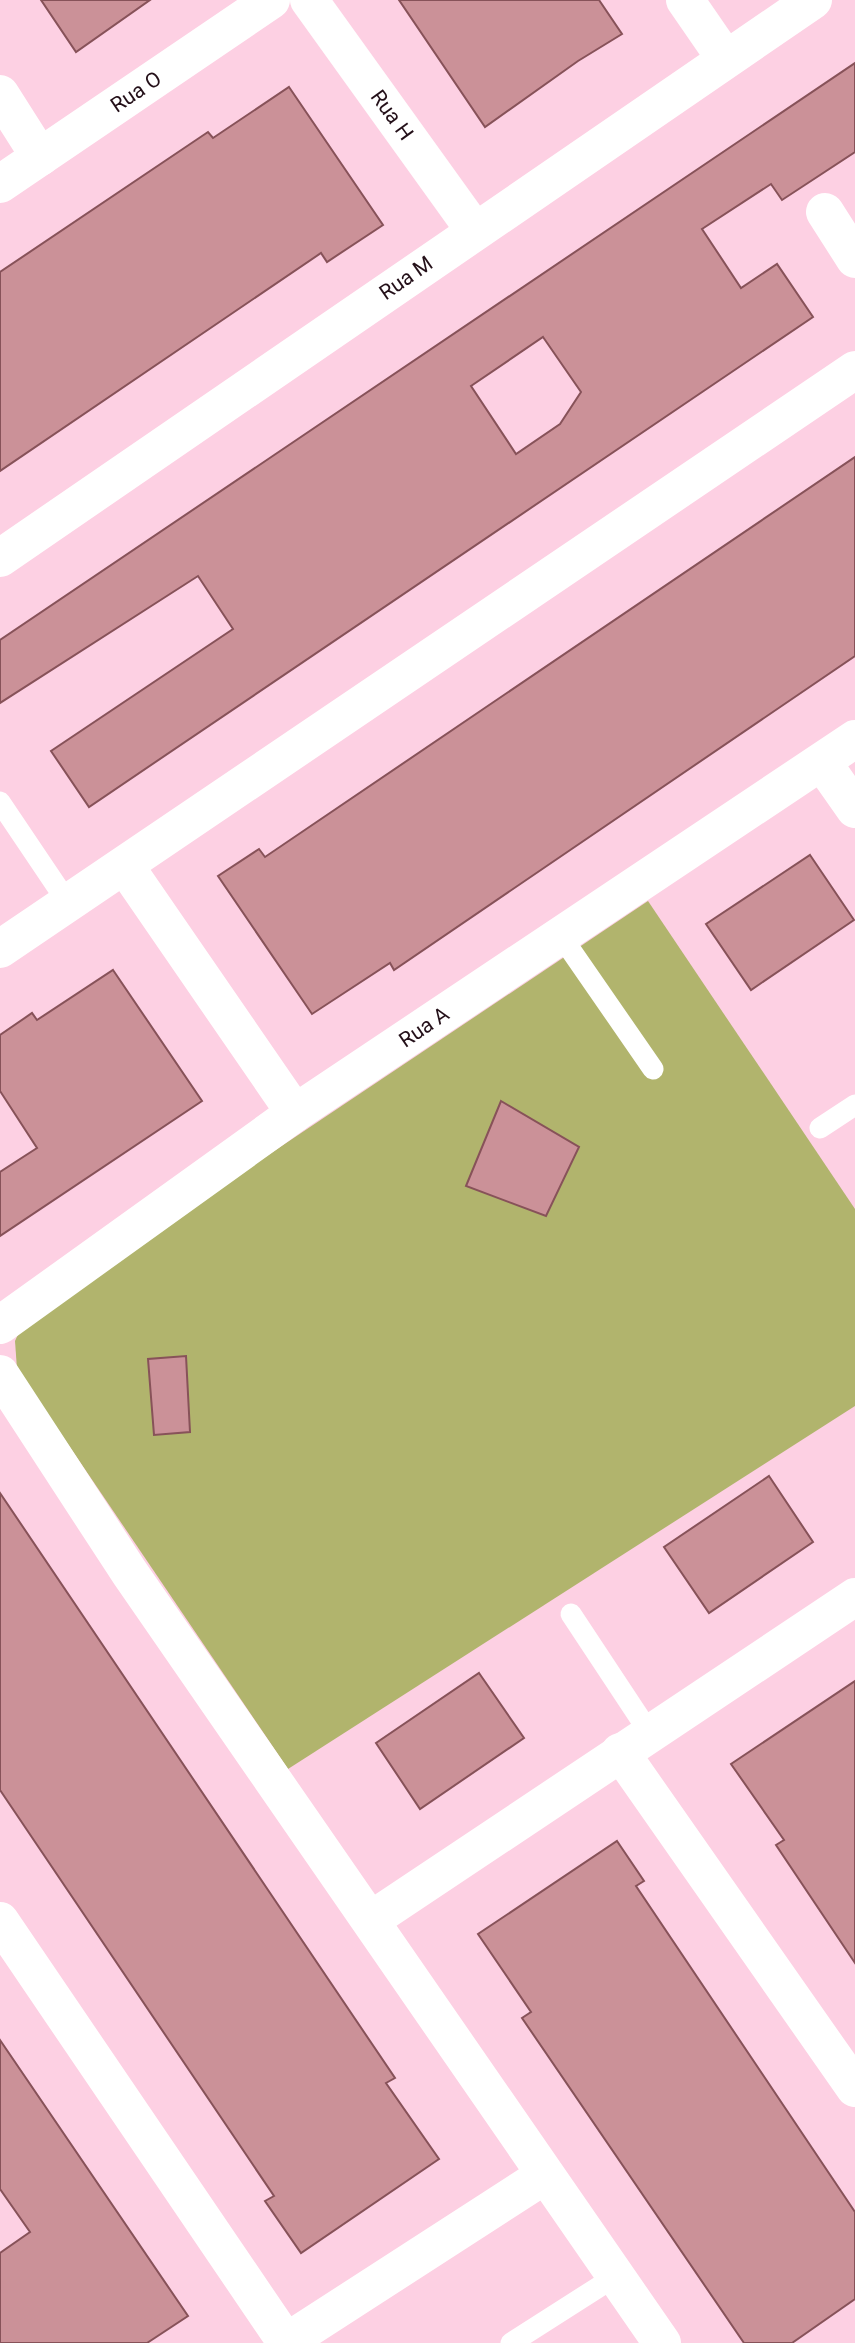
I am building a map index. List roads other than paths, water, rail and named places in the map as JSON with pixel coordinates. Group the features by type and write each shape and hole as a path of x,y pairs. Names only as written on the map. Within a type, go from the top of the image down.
{"street":[{"name":"Rua O","path":"0,184 271,0"},
{"name":"Rua H","path":"309,0 475,230"},
{"path":"685,0 725,58"},
{"name":"Rua M","path":"0,558 813,0"},
{"path":"0,94 40,157"},
{"path":"825,212 855,259"},
{"path":"0,949 855,370"},
{"name":"Rua A","path":"0,1325 295,1113 855,739"},
{"path":"822,762 855,809"},
{"path":"125,866 295,1113"},
{"path":"0,1374 129,1572 662,2343"},
{"path":"371,1920 855,1597"},
{"path":"635,1742 855,2088"},
{"path":"0,1921 286,2343 545,2175"}],"lane":[{"path":"0,802 68,903"},
{"path":"561,936 653,1069"},
{"path":"820,1128 855,1105"},
{"path":"571,1615 635,1742"},
{"path":"511,2343 616,2276"}]}
